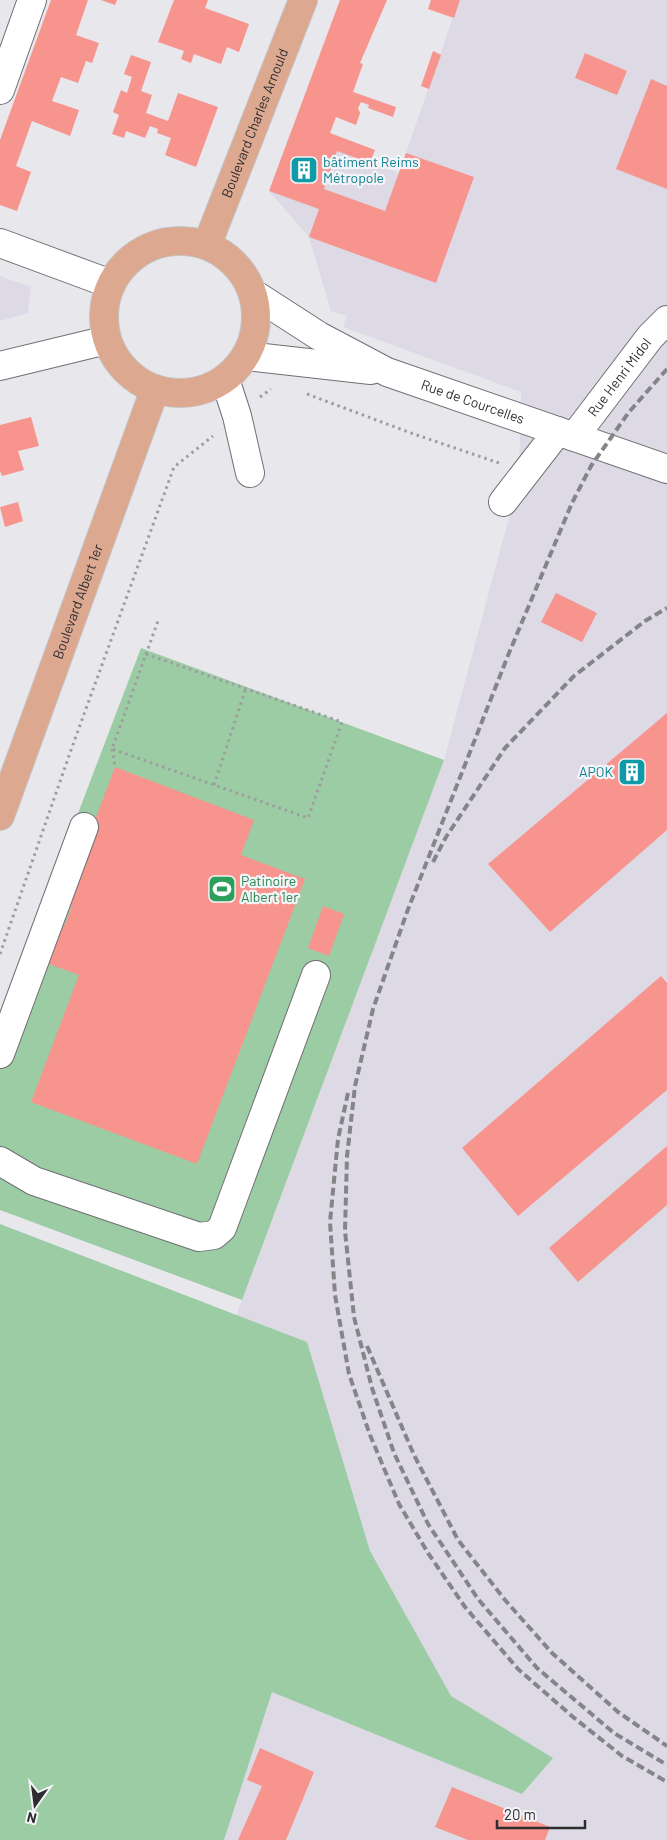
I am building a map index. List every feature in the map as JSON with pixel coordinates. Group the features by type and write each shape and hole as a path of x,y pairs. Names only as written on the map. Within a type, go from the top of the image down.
{"main road":[{"name":"Boulevard Charles Arnould","path":"207,246 303,0"},
{"path":"185,241 207,246 227,257 243,274 254,294 257,317 254,340 243,362 225,379 203,390 179,394 155,389 134,378 118,361 107,340 104,321 105,302 112,284 124,265 142,251 162,243 185,241"},
{"name":"Boulevard Albert 1er","path":"0,816 155,389"}],"street":[{"path":"0,90 32,0"},
{"path":"0,243 112,284"},
{"name":"Rue de Courcelles","path":"254,294 319,336 387,372 667,469"},
{"name":"Rue Henri Midol","path":"566,434 667,320"},
{"path":"0,366 107,340"},
{"name":"Rue de Courcelles","path":"246,356 387,372"},
{"path":"225,379 237,416 250,474"},
{"path":"503,502 527,472 566,434"},
{"path":"0,1054 84,827"},
{"path":"0,1161 34,1181 199,1238 214,1235 222,1228 316,975"}],"path":[{"path":"0,954 74,741 174,467 279,382 297,361"},
{"path":"305,393 410,433 527,472"},
{"path":"115,767 112,749 159,618"},
{"path":"112,749 308,818 342,722 146,654"},
{"path":"214,785 246,688"}],"shaded area":[{"path":"459,0 667,0 667,1840 43,1840 444,760 519,480 521,392 343,327 347,316 331,311 309,237 269,191 290,133 399,173"},
{"path":"0,276 31,287 28,313 0,321"}],"green space":[{"name":"Patinoire Albert 1er","path":"141,648 444,760 242,1300 0,1210 0,1018"},
{"path":"0,1224 307,1342 370,1551 451,1696 553,1758 522,1794 272,1692 224,1840 0,1840"}],"building":[{"path":"51,0 88,0 76,35 99,43 92,63 86,61 78,83 61,77 52,101 79,110 70,136 32,121 16,166 31,172 17,211 0,205 0,140"},
{"path":"101,0 117,0 115,5"},
{"path":"174,0 208,0 205,8 249,24 239,52 227,47 221,64 194,54 191,63 181,59 184,51 158,42"},
{"path":"340,0 387,0 360,63 363,64 353,92 396,107 393,117 368,108 369,105 361,102 358,108 360,113 356,125 336,117 330,133 375,150 370,163 337,151 324,189 385,211 406,153 474,177 436,283 309,237 319,209 269,191"},
{"path":"431,0 460,0 454,18 428,9"},
{"path":"433,51 441,55 429,89 421,86"},
{"path":"585,53 627,71 617,95 575,78"},
{"path":"131,55 151,62 141,91 152,95 146,113 168,121 178,93 218,107 196,167 165,155 171,138 157,133 158,129 150,126 145,138 126,131 124,138 112,134 119,115 113,112 121,90 127,93 132,77 124,74"},
{"path":"651,79 667,86 667,189 616,169"},
{"path":"31,417 39,446 18,451 24,470 2,476 0,471 0,425"},
{"path":"18,502 23,521 5,527 0,507"},
{"path":"556,593 597,613 582,642 541,622"},
{"name":"APOK","path":"667,713 667,830 550,932 488,864"},
{"path":"115,767 254,820 241,855 305,879 197,1164 31,1102 79,975 41,961 56,922 65,925 72,905 64,902"},
{"path":"323,906 344,914 329,956 308,948"},
{"path":"661,976 667,983 667,1090 518,1216 462,1148"},
{"path":"667,1146 667,1205 578,1282 549,1248"},
{"path":"260,1748 314,1772 286,1840 238,1840 262,1786 247,1780"},
{"path":"452,1787 550,1827 545,1840 468,1840 435,1827"}],"railway":[{"path":"667,369 629,412 591,466 572,503 509,653 407,912 373,1009 355,1086 347,1156 345,1231 354,1317 372,1388 394,1453 428,1524 478,1599 537,1668 614,1733 667,1765"},
{"path":"433,862 446,837 505,748 574,676 645,621 667,608"},
{"path":"348,1093 338,1139 330,1222 335,1295 349,1374 370,1435 399,1504 428,1553 465,1607 518,1669 573,1717 622,1756 667,1782"},
{"path":"367,1346 414,1455 458,1540 505,1600 552,1653 618,1712 667,1746"}],"place":[{"name":"bâtiment Reims Métropole","path":"304,170"},
{"name":"APOK","path":"632,772"},
{"name":"Patinoire Albert 1er","path":"222,889"}]}
